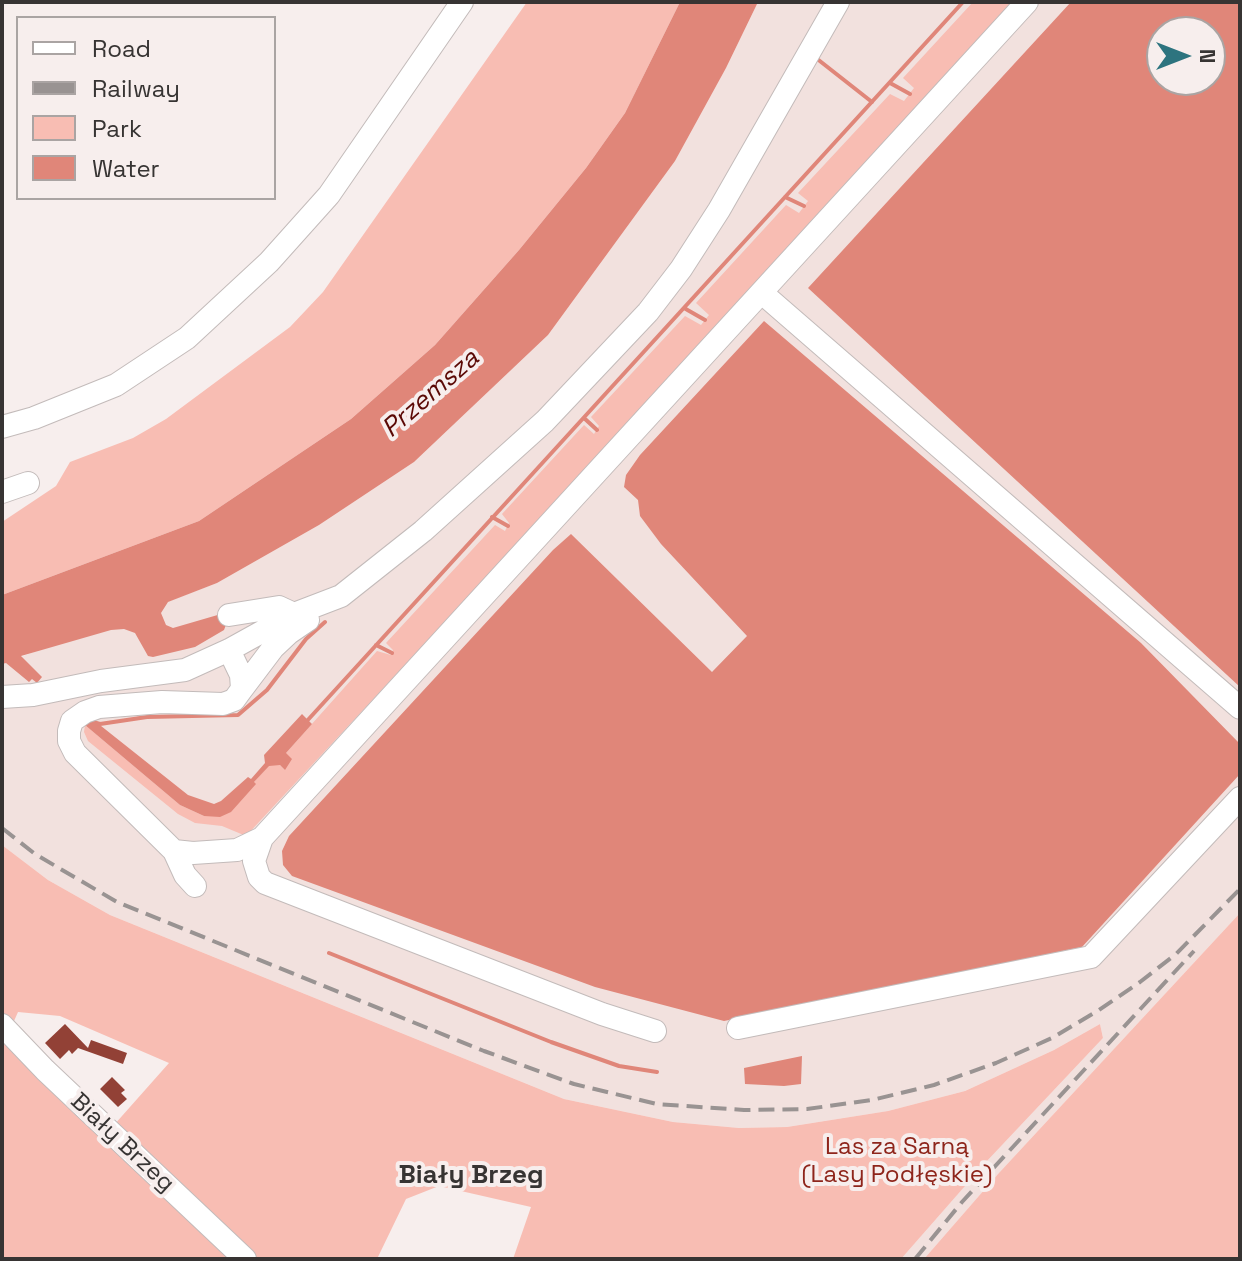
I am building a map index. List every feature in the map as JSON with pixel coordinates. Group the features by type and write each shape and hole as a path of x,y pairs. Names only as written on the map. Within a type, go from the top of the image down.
{"lane":[{"path":"2,427 34,418 116,385 187,338 269,262 329,195 462,2"},
{"path":"195,886 185,875 174,851 75,753 69,741 72,721 99,707 124,704 229,703 239,696 289,633 423,531 545,421 648,312 681,269 726,199 838,2"},
{"path":"174,851 202,853 237,850 262,838 1027,2"},
{"path":"762,293 1240,708"},
{"path":"2,492 28,483"},
{"path":"2,697 33,695 101,681 185,670 294,614 341,596"},
{"path":"229,615 279,607 294,614"},
{"path":"229,650 241,675 242,689"},
{"path":"738,1028 1091,957 1240,798"},
{"path":"262,838 254,861 259,877 265,883 587,1008 655,1031"},
{"name":"Biały Brzeg","path":"2,1025 45,1070 245,1259"}],"shaded area":[{"path":"758,2 1240,2 1240,913 998,1174 924,1259 901,1259 987,1161 1103,1038 1100,1024 1054,1050 965,1091 888,1111 787,1127 739,1128 673,1122 564,1099 110,915 48,880 2,845 2,664 217,583 319,525 414,462 548,335 675,161"}],"green space":[{"path":"527,2 680,2 625,113 586,168 435,345 351,419 199,521 2,595 2,522 56,486 70,462 133,438 166,419 290,327 323,292"},
{"path":"973,2 1021,2 246,836 222,826 195,823 178,814 88,741 85,725 180,805 204,816 254,782 269,765 280,765 285,770 286,753 377,651 391,655 393,650 386,643 495,525 505,531 509,523 502,514 584,425 594,434 599,426 591,417 685,316 701,325 709,315 696,303 786,205 799,213 808,201 798,193 890,94 904,101 914,88 903,78"},
{"path":"2,845 48,880 110,915 564,1099 673,1122 739,1128 787,1127 888,1111 965,1091 1054,1050 1100,1024 1103,1038 987,1161 901,1259 513,1259 531,1207 439,1186 406,1199 377,1259 255,1259 114,1125 169,1063 60,1016 18,1012 6,1039 235,1259 2,1259"},
{"name":"Las za Sarną (Lasy Podłęskie)","path":"1240,913 1240,1259 924,1259 998,1174"}],"water":[{"name":"Przemsza","path":"680,2 758,2 675,161 548,335 414,462 319,525 217,583 168,602 161,613 166,625 173,628 221,614 227,622 224,630 195,647 153,657 148,656 135,633 124,629 21,656 42,677 37,683 32,679 29,682 6,663 2,664 2,595 199,521 351,419 435,345 586,168 625,113"},
{"path":"1071,2 1240,2 1240,687 808,288"},
{"path":"764,321 1141,643 1240,744 1240,774 1082,947 724,1021 595,987 292,876 283,865 282,851 289,836 571,534 712,672 747,636 661,544 640,516 638,500 624,487 626,475 640,455"},
{"path":"302,714 312,724 286,753 292,759 285,770 280,765 269,766 231,812 220,817 204,816 180,805 85,725 91,718 188,795 214,804 248,777 251,779 265,763 264,755"},
{"path":"802,1056 801,1084 745,1084 744,1068"}],"building":[{"path":"65,1024 88,1048 91,1040 127,1053 123,1064 78,1048 72,1054 69,1050 60,1059 45,1043"},
{"path":"112,1077 125,1090 121,1093 127,1099 118,1107 100,1089"}],"waterway":[{"path":"306,722 963,2"},
{"path":"816,58 872,102"},
{"path":"890,83 910,94"},
{"path":"785,197 804,206"},
{"path":"684,308 705,320"},
{"path":"584,418 597,430"},
{"path":"492,517 508,526"},
{"path":"93,722 238,715 267,690 306,639 325,622"},
{"path":"376,645 392,653"},
{"path":"329,953 551,1042 619,1066 657,1072"}],"railway":[{"path":"2,828 35,854 117,902 484,1051 574,1084 657,1104 744,1110 807,1109 872,1100 934,1085 996,1063 1052,1038 1140,982 1176,954 1240,889"},
{"path":"915,1259 962,1202 1194,951"}],"district":[{"name":"Biały Brzeg","path":"471,1176"}]}
